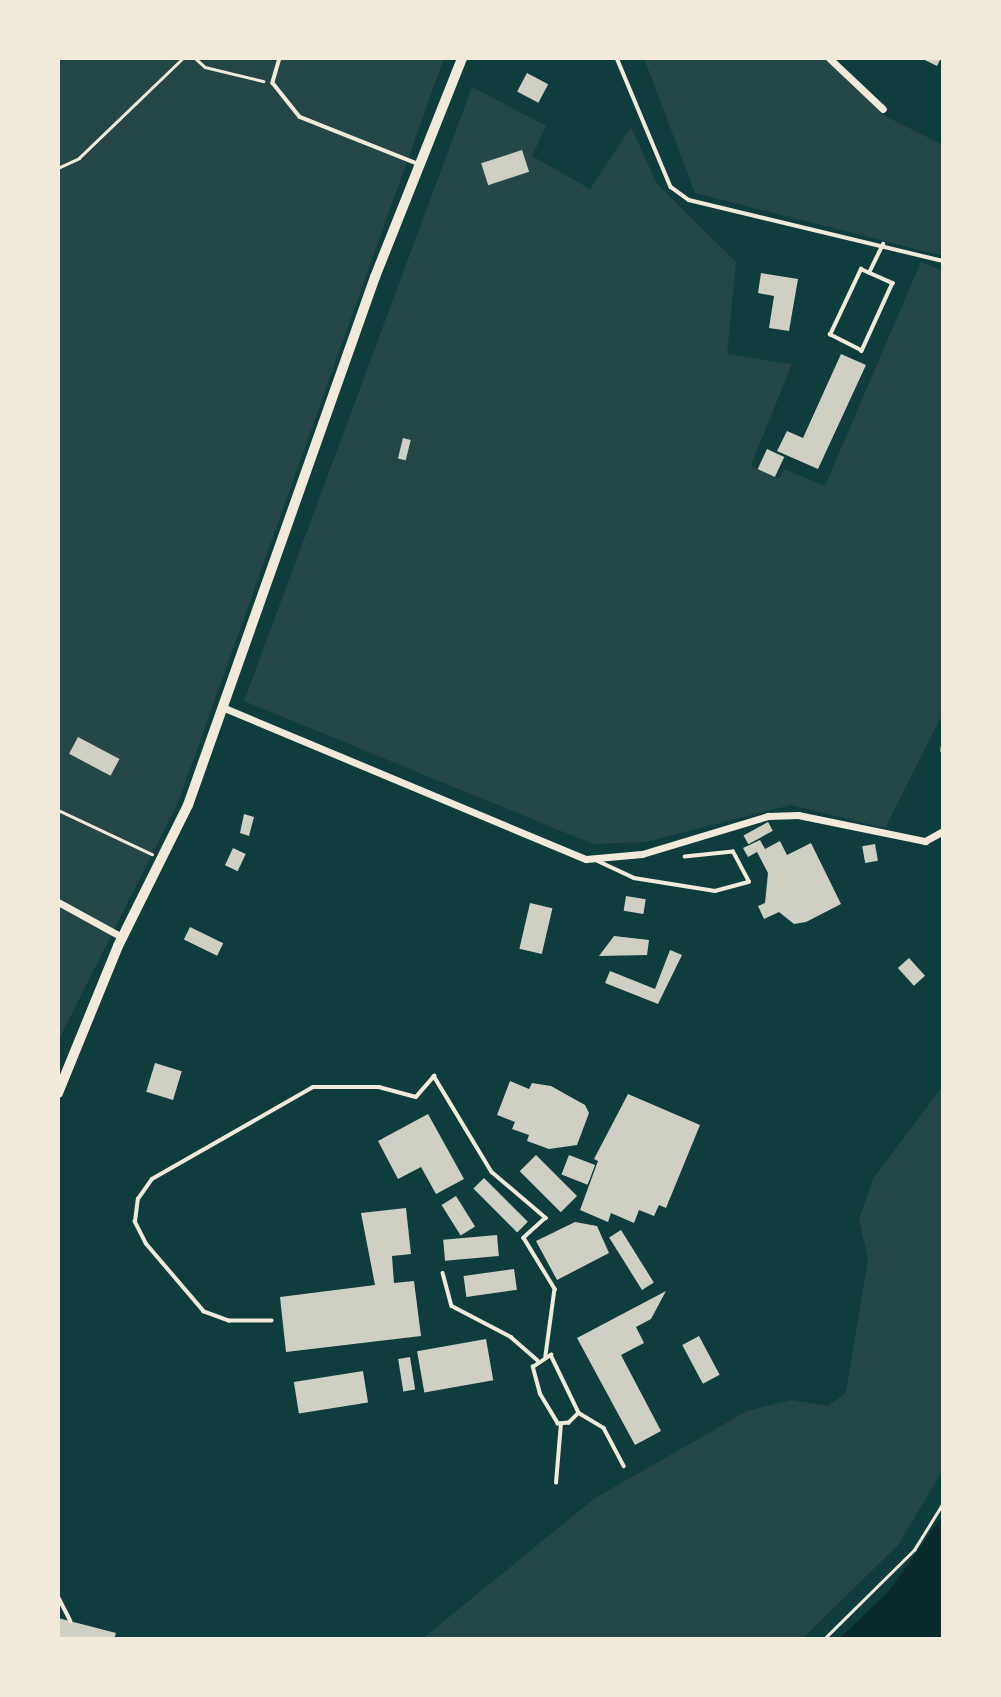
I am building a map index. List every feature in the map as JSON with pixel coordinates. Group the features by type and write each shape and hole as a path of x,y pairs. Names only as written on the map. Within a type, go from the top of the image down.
{"main road":[{"path":"58,1093 122,937 161,858 222,707 462,58"}],"street":[{"path":"829,58 883,109"},
{"path":"222,707 553,848 593,858 642,854 768,816 798,816 925,841 943,831"},
{"path":"58,902 122,937"}],"lane":[{"path":"280,58 273,83 300,117 421,165"},
{"path":"617,58 671,187 689,200 883,244 943,261"},
{"path":"869,273 883,244"},
{"path":"861,270 869,273 893,283 862,351 830,335 861,270"},
{"path":"593,858 634,878 715,891 749,882 733,852 685,857"},
{"path":"272,1321 229,1321 204,1312 146,1244 135,1222 138,1199 152,1179 313,1087 379,1087 416,1097 433,1076 492,1172 546,1218 524,1238 555,1289 546,1356 579,1413 604,1428 624,1466"},
{"path":"443,1273 452,1306 511,1337 537,1360"},
{"path":"546,1356 537,1360 533,1367 540,1394 561,1424 555,1483"},
{"path":"561,1424 579,1413"},
{"path":"58,1596 71,1621"}],"path":[{"path":"58,168 79,158 183,58"},
{"path":"195,58 205,67 273,83"},
{"path":"58,810 161,858"},
{"path":"824,1639 914,1550 943,1503"}],"shaded area":[{"path":"58,58 444,58 178,803 58,1041"},
{"path":"644,58 826,58 885,116 943,145 943,256 695,193"},
{"path":"472,87 546,126 532,156 590,189 631,127 657,184 736,262 727,354 792,364 751,465 779,479 784,469 825,486 921,262 943,271 943,713 885,828 791,805 645,842 593,844 244,701"},
{"path":"943,1086 943,1470 898,1545 802,1639 422,1639 595,1498 747,1411 792,1400 828,1406 846,1393 868,1259 859,1219 873,1179"},
{"path":"943,1515 943,1639 839,1639 888,1592"}],"building":[{"path":"921,58 941,58 937,66"},
{"path":"527,73 548,84 538,103 517,92"},
{"path":"522,150 529,172 488,185 481,163"},
{"path":"761,273 798,279 789,331 769,328 774,296 758,293"},
{"path":"841,354 866,365 818,469 777,451 787,431 803,438"},
{"path":"403,438 411,440 406,460 398,458"},
{"path":"767,449 784,457 775,477 758,469"},
{"path":"78,737 119,759 111,776 69,754"},
{"path":"244,814 254,817 249,836 240,833"},
{"path":"768,822 773,831 748,844 744,836"},
{"path":"760,840 765,849 780,841 787,855 811,843 841,904 806,922 794,924 779,912 764,919 758,906 765,903 768,873 757,852 748,857 743,848"},
{"path":"875,844 878,861 865,863 862,846"},
{"path":"233,848 246,854 238,871 225,865"},
{"path":"626,896 646,899 643,914 624,911"},
{"path":"530,903 552,908 542,954 519,949"},
{"path":"190,927 223,943 217,956 184,940"},
{"path":"614,936 649,940 647,955 599,956"},
{"path":"670,950 682,955 658,1004 605,983 610,971 655,989"},
{"path":"909,958 925,976 914,986 898,968"},
{"path":"155,1063 182,1071 173,1100 146,1092"},
{"path":"510,1081 529,1089 532,1083 551,1086 585,1105 589,1113 577,1145 549,1149 527,1141 529,1135 512,1129 515,1122 497,1115"},
{"path":"628,1094 700,1125 666,1208 659,1205 654,1216 639,1210 634,1223 611,1213 608,1222 580,1210 598,1161 594,1159"},
{"path":"428,1114 464,1179 436,1194 421,1167 398,1179 378,1141"},
{"path":"536,1155 577,1196 561,1212 520,1171"},
{"path":"569,1155 595,1165 588,1185 561,1175"},
{"path":"484,1178 528,1222 517,1232 473,1189"},
{"path":"456,1196 475,1227 461,1236 442,1205"},
{"path":"406,1208 411,1254 392,1256 394,1283 414,1281 421,1336 286,1352 280,1297 375,1285 361,1213"},
{"path":"575,1222 597,1226 609,1253 557,1280 536,1241"},
{"path":"621,1230 654,1283 642,1290 609,1237"},
{"path":"497,1235 499,1256 445,1261 443,1240"},
{"path":"514,1269 517,1290 466,1297 463,1276"},
{"path":"666,1291 651,1319 636,1327 644,1343 621,1355 661,1431 635,1445 577,1338"},
{"path":"699,1336 720,1375 703,1384 682,1345"},
{"path":"486,1339 493,1380 424,1393 417,1351"},
{"path":"410,1357 415,1390 403,1391 398,1359"},
{"path":"363,1371 368,1403 299,1414 294,1382"},
{"path":"58,1618 116,1633 114,1639 58,1639"}]}
